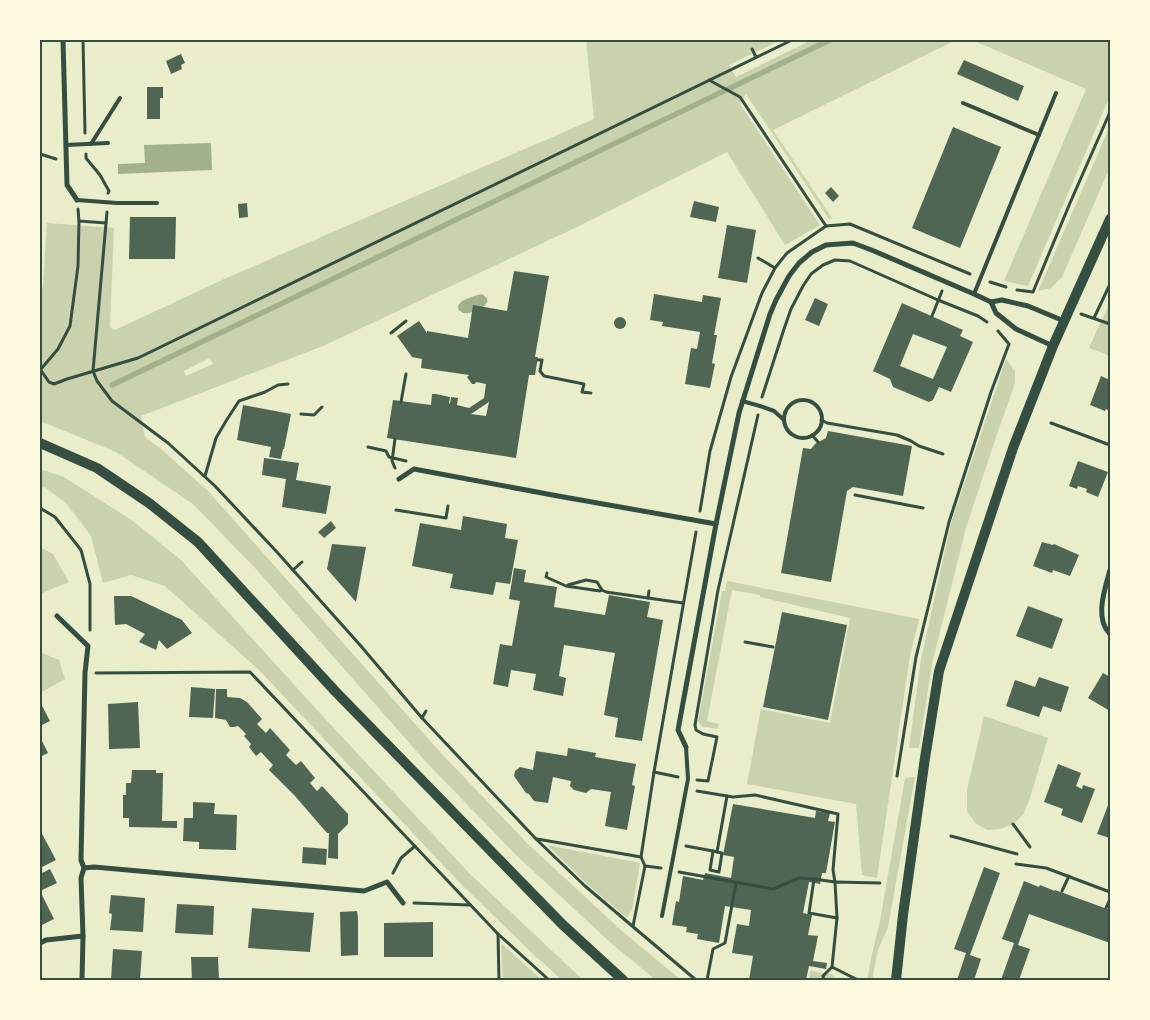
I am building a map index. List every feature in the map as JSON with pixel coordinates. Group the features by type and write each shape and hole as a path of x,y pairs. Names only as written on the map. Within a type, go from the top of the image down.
{"main road":[{"path":"896,980 903,914 939,671 1014,448 1053,346 1110,219"},
{"path":"40,443 97,468 149,503 198,542 362,719 562,925 623,980"}],"street":[{"path":"63,40 67,185 77,200"},
{"path":"686,747 678,730 716,524 742,401 767,322 776,300 789,276 799,263 812,252 826,245 853,243 991,302 1002,300 1028,306 1064,321"},
{"path":"991,302 996,313 1016,329 1053,346"},
{"path":"399,479 414,469 716,524"},
{"path":"1110,570 1101,606 1105,629 1110,634"},
{"path":"57,616 88,646 85,673 81,860 84,868 81,878 82,980"},
{"path":"84,868 94,867 364,891 387,882 403,903"},
{"path":"40,943 46,940 83,936"}],"lane":[{"path":"974,294 1056,93"},
{"path":"91,144 120,98"},
{"path":"963,103 1039,135"},
{"path":"66,145 108,143"},
{"path":"77,200 158,204"},
{"path":"803,400 809,401 819,408 822,420 817,431 812,435 802,437 792,434 784,420 787,409 791,404 803,400"},
{"path":"742,401 774,411 784,420"},
{"path":"662,916 688,779 686,747"}],"path":[{"path":"83,40 86,158 100,175 109,191 93,371 96,381 112,401 168,443 205,476 293,570 422,718 536,839 585,886 696,980"},
{"path":"106,223 79,221 78,266 70,326 58,349 40,369 49,382 54,384 138,358 792,40"},
{"path":"752,49 756,57"},
{"path":"709,80 740,97 826,226"},
{"path":"632,927 645,866 640,857 710,451 731,377 762,293 775,268 788,253 826,226 850,224 981,279 1011,289 1033,292 1110,112"},
{"path":"758,258 775,268"},
{"path":"654,772 708,781 717,737 703,734 696,730 695,725 718,590 760,406 792,309 811,274 835,260 850,261 978,316 990,325"},
{"path":"932,316 946,282"},
{"path":"1110,284 1094,318 1110,324"},
{"path":"391,333 406,321"},
{"path":"897,776 916,657 949,522 1009,344 996,329"},
{"path":"538,360 542,360 540,372 544,376 584,384 582,392 591,393"},
{"path":"401,402 406,374"},
{"path":"205,476 216,438 239,401 288,384"},
{"path":"301,414 314,414 322,407"},
{"path":"822,420 827,423 897,436 943,454"},
{"path":"1051,423 1110,446"},
{"path":"812,435 818,442"},
{"path":"395,439 392,461 399,479"},
{"path":"368,447 386,451 389,457"},
{"path":"856,495 922,508"},
{"path":"396,510 446,518 448,506"},
{"path":"40,508 55,516 81,550 90,584 90,633 88,646"},
{"path":"293,570 302,562"},
{"path":"547,573 546,577 553,582 566,586 683,603"},
{"path":"566,586 586,580 597,582 602,590"},
{"path":"648,598 649,591"},
{"path":"745,642 773,647"},
{"path":"85,673 250,672 498,934 549,980"},
{"path":"422,718 426,711"},
{"path":"686,790 733,797 755,795 838,814 833,870 837,918 832,967 822,979"},
{"path":"676,844 715,851 722,853 719,872 710,870 715,851 727,796"},
{"path":"1013,824 1030,847"},
{"path":"951,836 1018,854"},
{"path":"536,839 640,857"},
{"path":"387,882 401,858 415,846"},
{"path":"1016,864 1046,868 1110,892"},
{"path":"645,866 670,870"},
{"path":"684,872 772,889 799,878 814,878 835,882 880,883"},
{"path":"1062,891 1068,876"},
{"path":"814,878 809,912 837,918"},
{"path":"707,980 713,949 725,943 736,883"},
{"path":"1106,908 1110,899"},
{"path":"403,903 471,906"},
{"path":"498,934 499,980"},
{"path":"832,967 858,980"}],"shaded area":[{"path":"586,40 781,40 729,65 736,77 812,40 956,40 773,130 832,218 829,219 746,94 740,104 820,225 785,245 727,152 575,228 323,346 141,416 145,437 208,491 440,752 528,844 622,931 681,980 656,980 612,944 516,855 427,763 256,569 193,504 116,452 40,421 40,290 43,287 47,223 114,228 110,327 115,330 222,280 594,119","holes":["210,358 213,364 186,376 184,371"]},
{"path":"972,40 1110,40 1110,96 1028,286 1004,281 1086,89"},
{"path":"1110,126 1110,167 1062,277 1051,288 1038,291"},
{"path":"211,143 212,170 118,174 118,164 145,163 144,145"},
{"path":"482,294 487,300 484,306 469,313 462,312 459,309 458,305 462,302 470,297"},
{"path":"1110,302 1110,356 1089,348"},
{"path":"1006,359 1015,371 1015,383 966,528 932,664 919,748 909,748 921,659 951,523"},
{"path":"40,469 64,477 133,521 181,560 469,873 583,980 562,980 533,954 459,882 259,670 165,586 131,575 103,583 91,536 67,504 45,487 40,489"},
{"path":"40,547 53,554 69,582 40,594"},
{"path":"727,581 919,619 910,656 877,878 862,875 856,804 747,784 761,709 830,723 850,618 760,597 760,595 732,590 707,721 719,724 717,729 701,726 698,721 722,591 725,591"},
{"path":"40,652 59,660 65,679 40,693"},
{"path":"984,716 1048,738 1024,813 1015,823 1001,829 987,830 975,823 967,811 967,790"},
{"path":"915,777 888,927 878,950 872,980 867,980 880,921 905,778"},
{"path":"547,845 640,863 632,910 627,918 587,884"},
{"path":"501,943 542,980 503,980"},
{"path":"810,971 832,974 837,980 809,980"}],"building":[{"path":"181,54 185,63 181,65 182,69 171,74 166,61"},
{"path":"964,60 1024,86 1018,101 957,74"},
{"path":"147,87 163,87 163,98 160,98 160,119 147,119"},
{"path":"953,127 1001,147 960,248 912,228"},
{"path":"831,187 839,196 833,202 825,193"},
{"path":"694,201 719,207 716,222 690,217"},
{"path":"247,203 248,217 239,218 238,204"},
{"path":"130,217 176,217 175,259 129,259"},
{"path":"727,225 756,230 747,283 718,278"},
{"path":"514,271 549,276 535,357 538,357 535,375 529,375 516,458 387,438 393,400 431,405 432,394 436,394 450,397 450,404 451,397 458,398 457,405 469,408 484,398 486,384 476,382 472,384 467,377 469,375 421,368 422,359 412,357 397,336 419,321 427,333 427,331 468,338 473,305 507,311","holes":["489,402 486,416 471,414"]},
{"path":"654,294 702,302 703,295 721,298 714,335 717,335 712,363 715,364 710,388 685,384 691,348 697,349 700,332 662,326 663,322 650,320"},
{"path":"815,298 828,304 819,326 805,320"},
{"path":"902,303 963,330 960,336 973,342 951,392 939,387 933,400 929,402 893,387 890,379 873,371","holes":["913,334 947,347 933,379 900,366"]},
{"path":"618,317 622,317 626,323 622,329 618,329 614,325 614,321"},
{"path":"1101,376 1110,380 1110,411 1090,405"},
{"path":"243,405 291,414 281,459 269,457 271,447 237,440"},
{"path":"828,431 912,446 903,496 853,487 847,491 831,582 781,573 803,448 811,449 815,444 826,438"},
{"path":"264,458 299,463 296,480 331,486 326,514 282,507 286,479 262,475"},
{"path":"1078,461 1108,472 1098,497 1086,492 1087,489 1078,486 1077,489 1069,486"},
{"path":"463,516 507,524 505,538 518,540 510,584 496,582 493,595 450,588 453,574 412,566 420,523 461,530"},
{"path":"331,521 336,528 324,538 318,532"},
{"path":"1042,542 1054,544 1079,555 1070,576 1053,570 1052,573 1033,566"},
{"path":"332,544 366,547 356,602 327,569"},
{"path":"514,568 526,570 524,582 557,587 554,607 605,615 609,595 650,602 647,617 663,620 642,741 615,737 618,718 604,715 615,653 564,645 559,676 566,678 563,696 533,690 536,674 511,670 508,687 493,684 500,644 512,646 520,601 509,599"},
{"path":"114,596 131,596 182,620 192,633 167,649 159,640 156,650 139,642 145,634 126,624 115,625"},
{"path":"1028,606 1063,619 1052,649 1016,636"},
{"path":"782,612 847,625 828,720 763,707"},
{"path":"1103,673 1110,677 1110,711 1088,698"},
{"path":"1039,677 1069,687 1061,712 1043,706 1039,717 1006,706 1015,680 1035,687"},
{"path":"191,687 215,689 213,718 189,717"},
{"path":"216,689 227,689 227,697 240,698 247,702 262,719 257,724 266,733 270,728 290,750 286,755 296,765 301,761 315,778 310,783 317,791 322,786 348,814 348,824 338,834 338,859 328,858 329,833 269,770 273,765 261,752 256,756 249,747 251,744 244,736 246,734 238,726 230,727 226,720 215,718"},
{"path":"40,702 50,721 40,726"},
{"path":"138,702 140,748 109,749 108,704"},
{"path":"40,737 48,753 40,757"},
{"path":"568,748 596,753 595,757 636,764 632,785 635,786 627,830 605,826 611,792 591,789 586,793 574,790 570,786 571,781 553,777 548,803 534,801 514,776 515,771 520,767 533,770 536,751 567,756"},
{"path":"1058,764 1081,773 1076,786 1082,789 1083,785 1095,789 1082,823 1061,815 1063,809 1044,802"},
{"path":"132,770 156,770 156,773 163,773 162,821 177,821 177,828 129,827 129,818 123,818 123,795 126,795 126,783 131,783"},
{"path":"1110,800 1110,838 1097,834"},
{"path":"193,802 215,803 214,814 237,815 236,850 199,849 199,842 183,841 184,818 193,818"},
{"path":"733,804 815,818 816,811 830,813 828,821 835,822 826,873 822,873 820,884 809,882 803,913 812,915 808,935 818,936 813,961 827,963 826,969 809,966 806,980 749,980 753,956 732,953 737,924 749,926 751,910 725,906 719,943 697,939 698,934 686,932 687,927 672,925 676,901 679,902 683,876 703,880 705,873 731,878 734,857 723,855"},
{"path":"40,830 56,860 40,868"},
{"path":"303,847 327,849 326,865 302,863"},
{"path":"984,867 1000,873 970,955 981,959 974,980 957,980 966,953 954,949"},
{"path":"50,869 57,883 40,891 40,874"},
{"path":"1024,881 1110,910 1110,943 1029,914 1018,945 1030,949 1019,980 1001,980 1014,943 1002,939"},
{"path":"40,891 54,919 40,926"},
{"path":"111,895 145,898 143,932 110,930 112,914 109,913"},
{"path":"177,904 214,906 213,935 175,933"},
{"path":"252,908 314,913 310,952 248,948"},
{"path":"357,911 358,955 341,956 340,912"},
{"path":"433,922 433,957 384,957 384,923"},
{"path":"113,949 142,951 140,980 111,980"},
{"path":"191,957 218,957 219,980 192,980"}],"waterway":[{"path":"112,385 830,40"}]}
